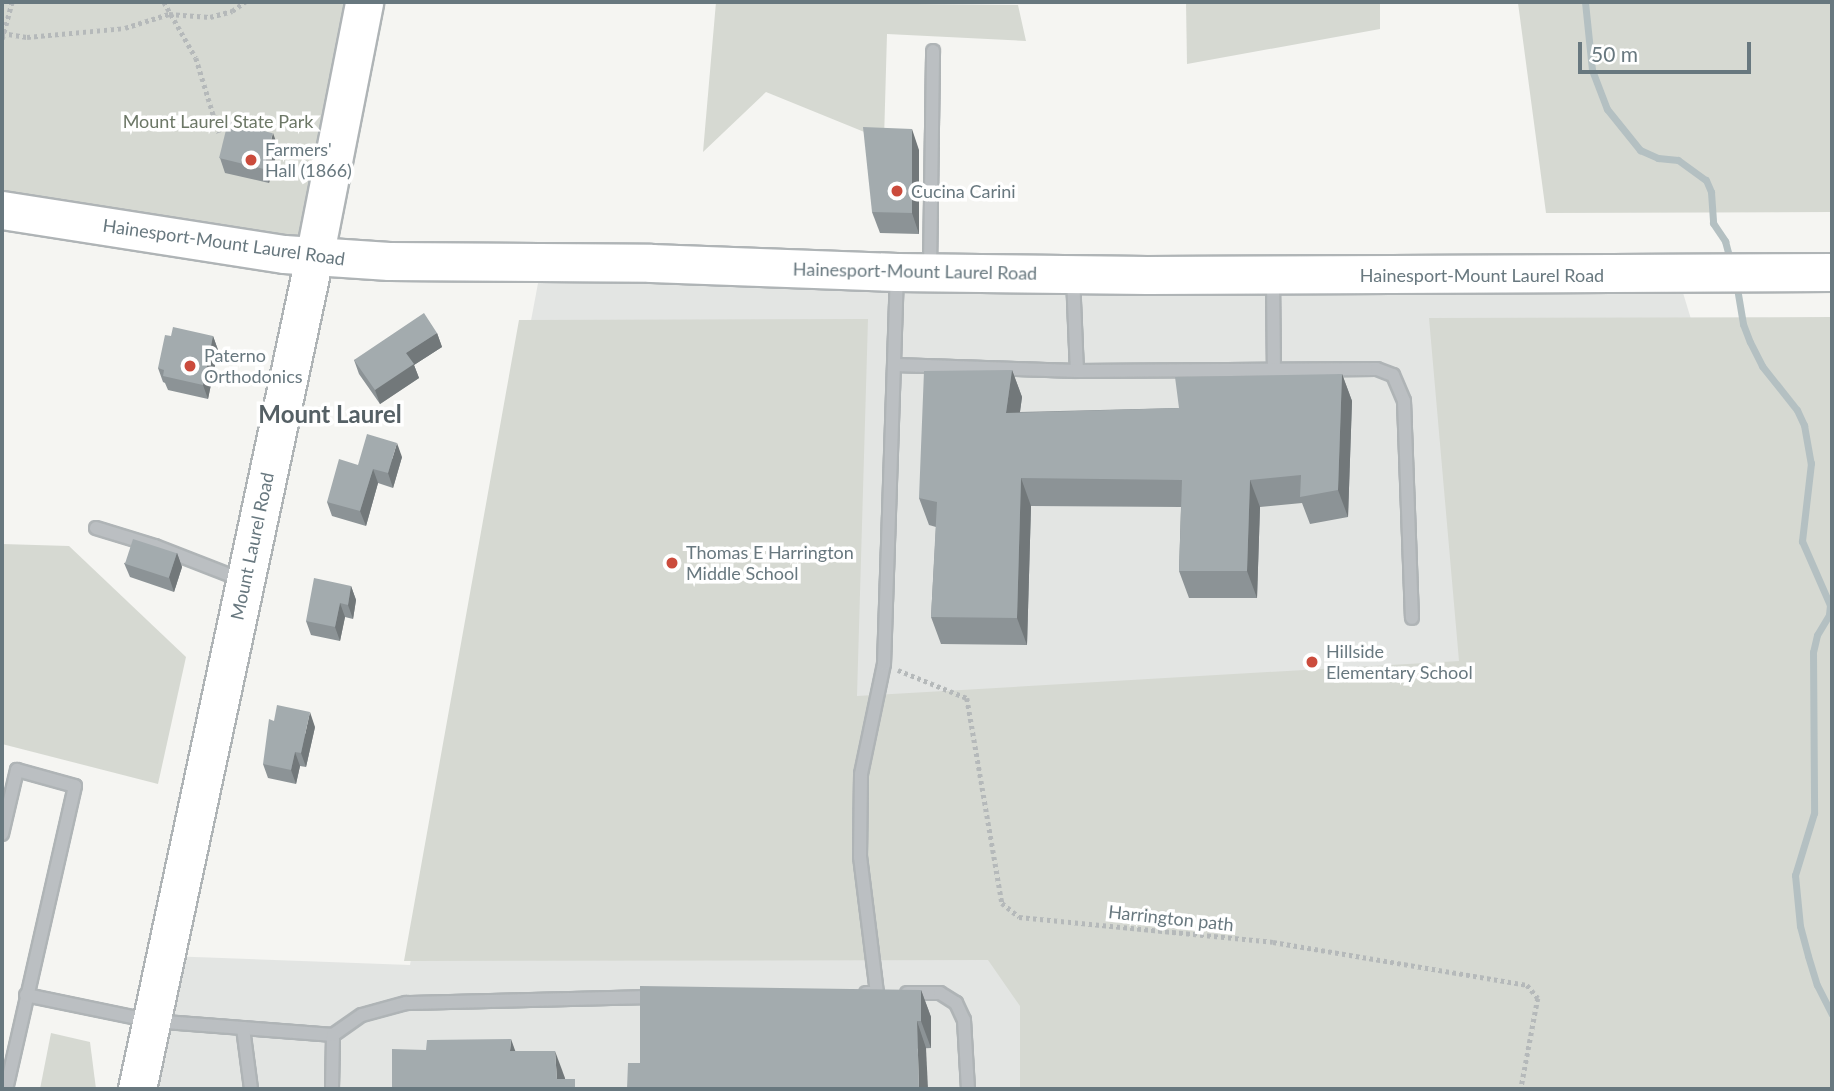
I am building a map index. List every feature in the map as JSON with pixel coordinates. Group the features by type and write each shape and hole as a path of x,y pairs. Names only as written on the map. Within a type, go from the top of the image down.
{"main road":[{"name":"Mount Laurel Road","path":"138,1089 314,258 364,2"},
{"name":"Hainesport-Mount Laurel Road","path":"2,210 314,258 738,265 914,272 1273,276 1832,272"}],"lane":[{"path":"877,993 860,857 861,774 884,664 895,365 914,272 933,51"},
{"path":"1073,274 1077,371"},
{"path":"1273,276 1274,369"},
{"path":"895,365 1077,371 1377,369 1393,375 1404,401 1412,618"},
{"path":"96,528 155,546 246,581"},
{"path":"2,834 17,770 75,786 6,1089"},
{"path":"849,993 940,993 956,1003 964,1020 968,1089"},
{"path":"26,995 152,1021 333,1035 362,1015 406,1003 669,997"},
{"path":"243,1028 251,1089"},
{"path":"332,1089 333,1035"}],"path":[{"path":"2,39 12,2"},
{"path":"164,2 196,58 219,132"},
{"path":"2,33 27,37 125,28 169,14 210,17 232,11 245,2"},
{"name":"Harrington path","path":"884,664 967,698 1002,903 1019,917 1273,942 1527,985 1538,998 1521,1089"}],"shaded area":[{"path":"542,262 1677,273 1738,474 1534,1089 138,1089 167,956 410,965"}],"green space":[{"name":"Mount Laurel State Park","path":"2,2 361,2 314,258 2,206"},
{"path":"716,2 1018,5 1026,41 887,34 884,140 766,92 703,152"},
{"path":"1186,2 1380,2 1380,29 1187,64"},
{"path":"1508,2 1832,2 1832,212 1546,213 1518,3"},
{"path":"1832,317 1832,1089 1020,1089 1020,1006 988,960 404,961 519,320 868,319 857,696 1459,661 1429,318"},
{"path":"2,544 69,546 186,657 158,784 2,744"},
{"path":"51,1033 90,1042 96,1089 40,1089"}],"building":[{"path":"228,122 273,133 264,169 219,158"},
{"name":"Cucina Carini","path":"863,127 912,129 912,213 872,212"},
{"path":"424,313 437,333 406,353 414,364 375,390 354,360"},
{"name":"Paterno Orthodonics","path":"173,327 213,336 203,385 163,376 164,370 158,368 165,335 171,336"},
{"path":"1012,370 1006,413 1179,408 1175,377 1342,374 1338,490 1300,497 1301,475 1250,480 1247,571 1179,571 1182,480 1021,478 1017,618 931,617 937,502 919,498 924,371"},
{"path":"367,434 397,443 388,473 373,469 360,511 327,502 339,459 358,465"},
{"path":"133,539 177,553 169,578 125,564"},
{"path":"314,578 351,586 348,605 340,603 335,627 306,621"},
{"path":"277,705 310,712 301,753 295,752 291,770 263,764 269,719 274,721"},
{"path":"640,986 921,990 921,1021 917,1021 919,1089 627,1089 628,1063 640,1063"},
{"path":"511,1039 510,1051 555,1051 557,1079 575,1079 575,1089 392,1089 392,1049 426,1050 427,1040"}],"waterway":[{"path":"1585,2 1592,70 1607,109 1640,150 1658,158 1678,160 1706,180 1711,192 1713,223 1725,241 1731,263"},
{"path":"1736,282 1743,324 1750,342 1762,366 1797,410 1804,425 1811,463 1802,541 1830,605 1829,615 1817,635 1813,652 1814,813 1795,875 1800,926 1817,985 1832,1014"}],"place":[{"name":"Farmers' Hall (1866)","path":"251,160"},
{"name":"Cucina Carini","path":"897,191"},
{"name":"Paterno Orthodonics","path":"190,366"},
{"name":"Thomas E Harrington Middle School","path":"672,563"},
{"name":"Hillside Elementary School","path":"1312,662"}],"district":[{"name":"Mount Laurel","path":"330,414"}]}
